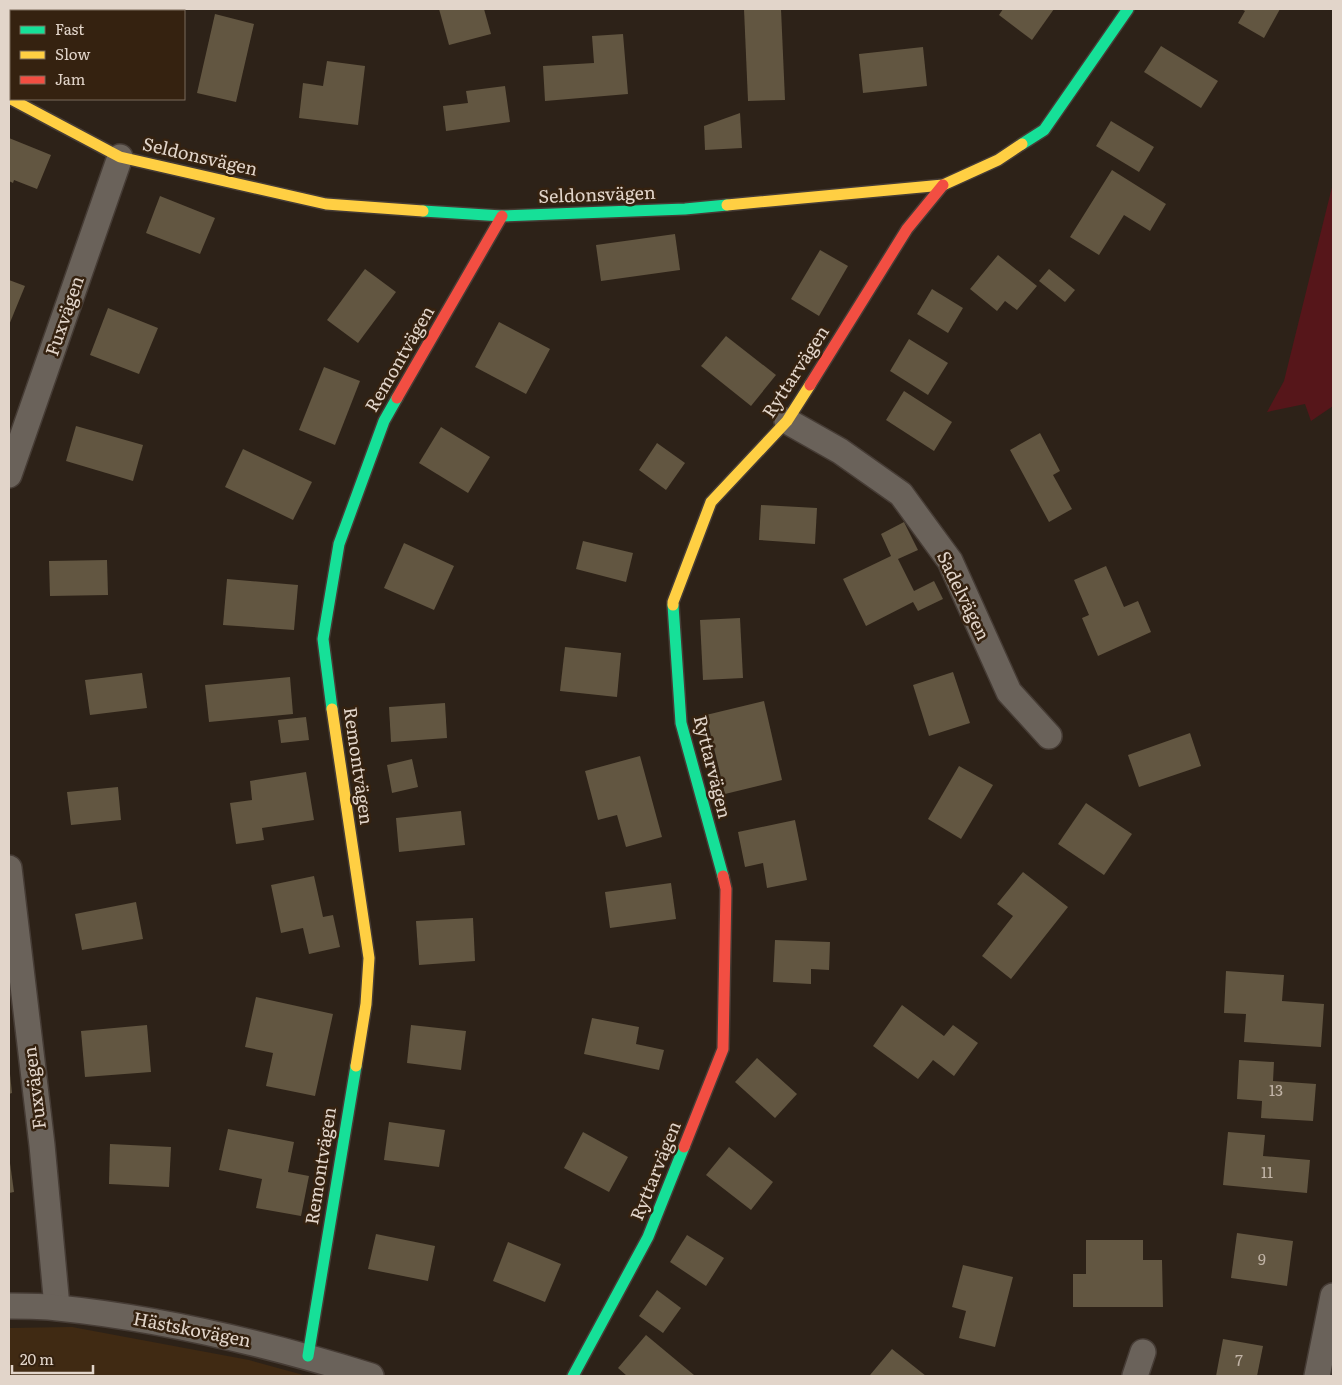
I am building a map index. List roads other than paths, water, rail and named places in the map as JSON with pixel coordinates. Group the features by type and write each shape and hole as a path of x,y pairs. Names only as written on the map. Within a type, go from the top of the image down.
{"street":[{"name":"Seldonsvägen","path":"13,100 120,157 326,204 502,216 685,209 943,184 998,160 1044,130 1128,9"},
{"name":"Fuxvägen","path":"9,475 120,157"},
{"name":"Ryttarvägen","path":"572,1376 648,1236 723,1049 726,889 681,723 673,602 711,502 787,421 907,229 943,184"},
{"name":"Remontvägen","path":"308,1356 366,1004 369,958 333,720 323,639 337,554 384,421 502,216"},
{"name":"Sadelvägen","path":"787,421 840,451 901,494 950,561 1009,692 1049,736"},
{"name":"Fuxvägen","path":"9,868 42,1145 57,1308"},
{"path":"1317,1376 1333,1296"},
{"name":"Hästskovägen","path":"9,1306 57,1308 138,1318 224,1335 308,1356 371,1376"},
{"path":"1135,1376 1142,1352"}]}
